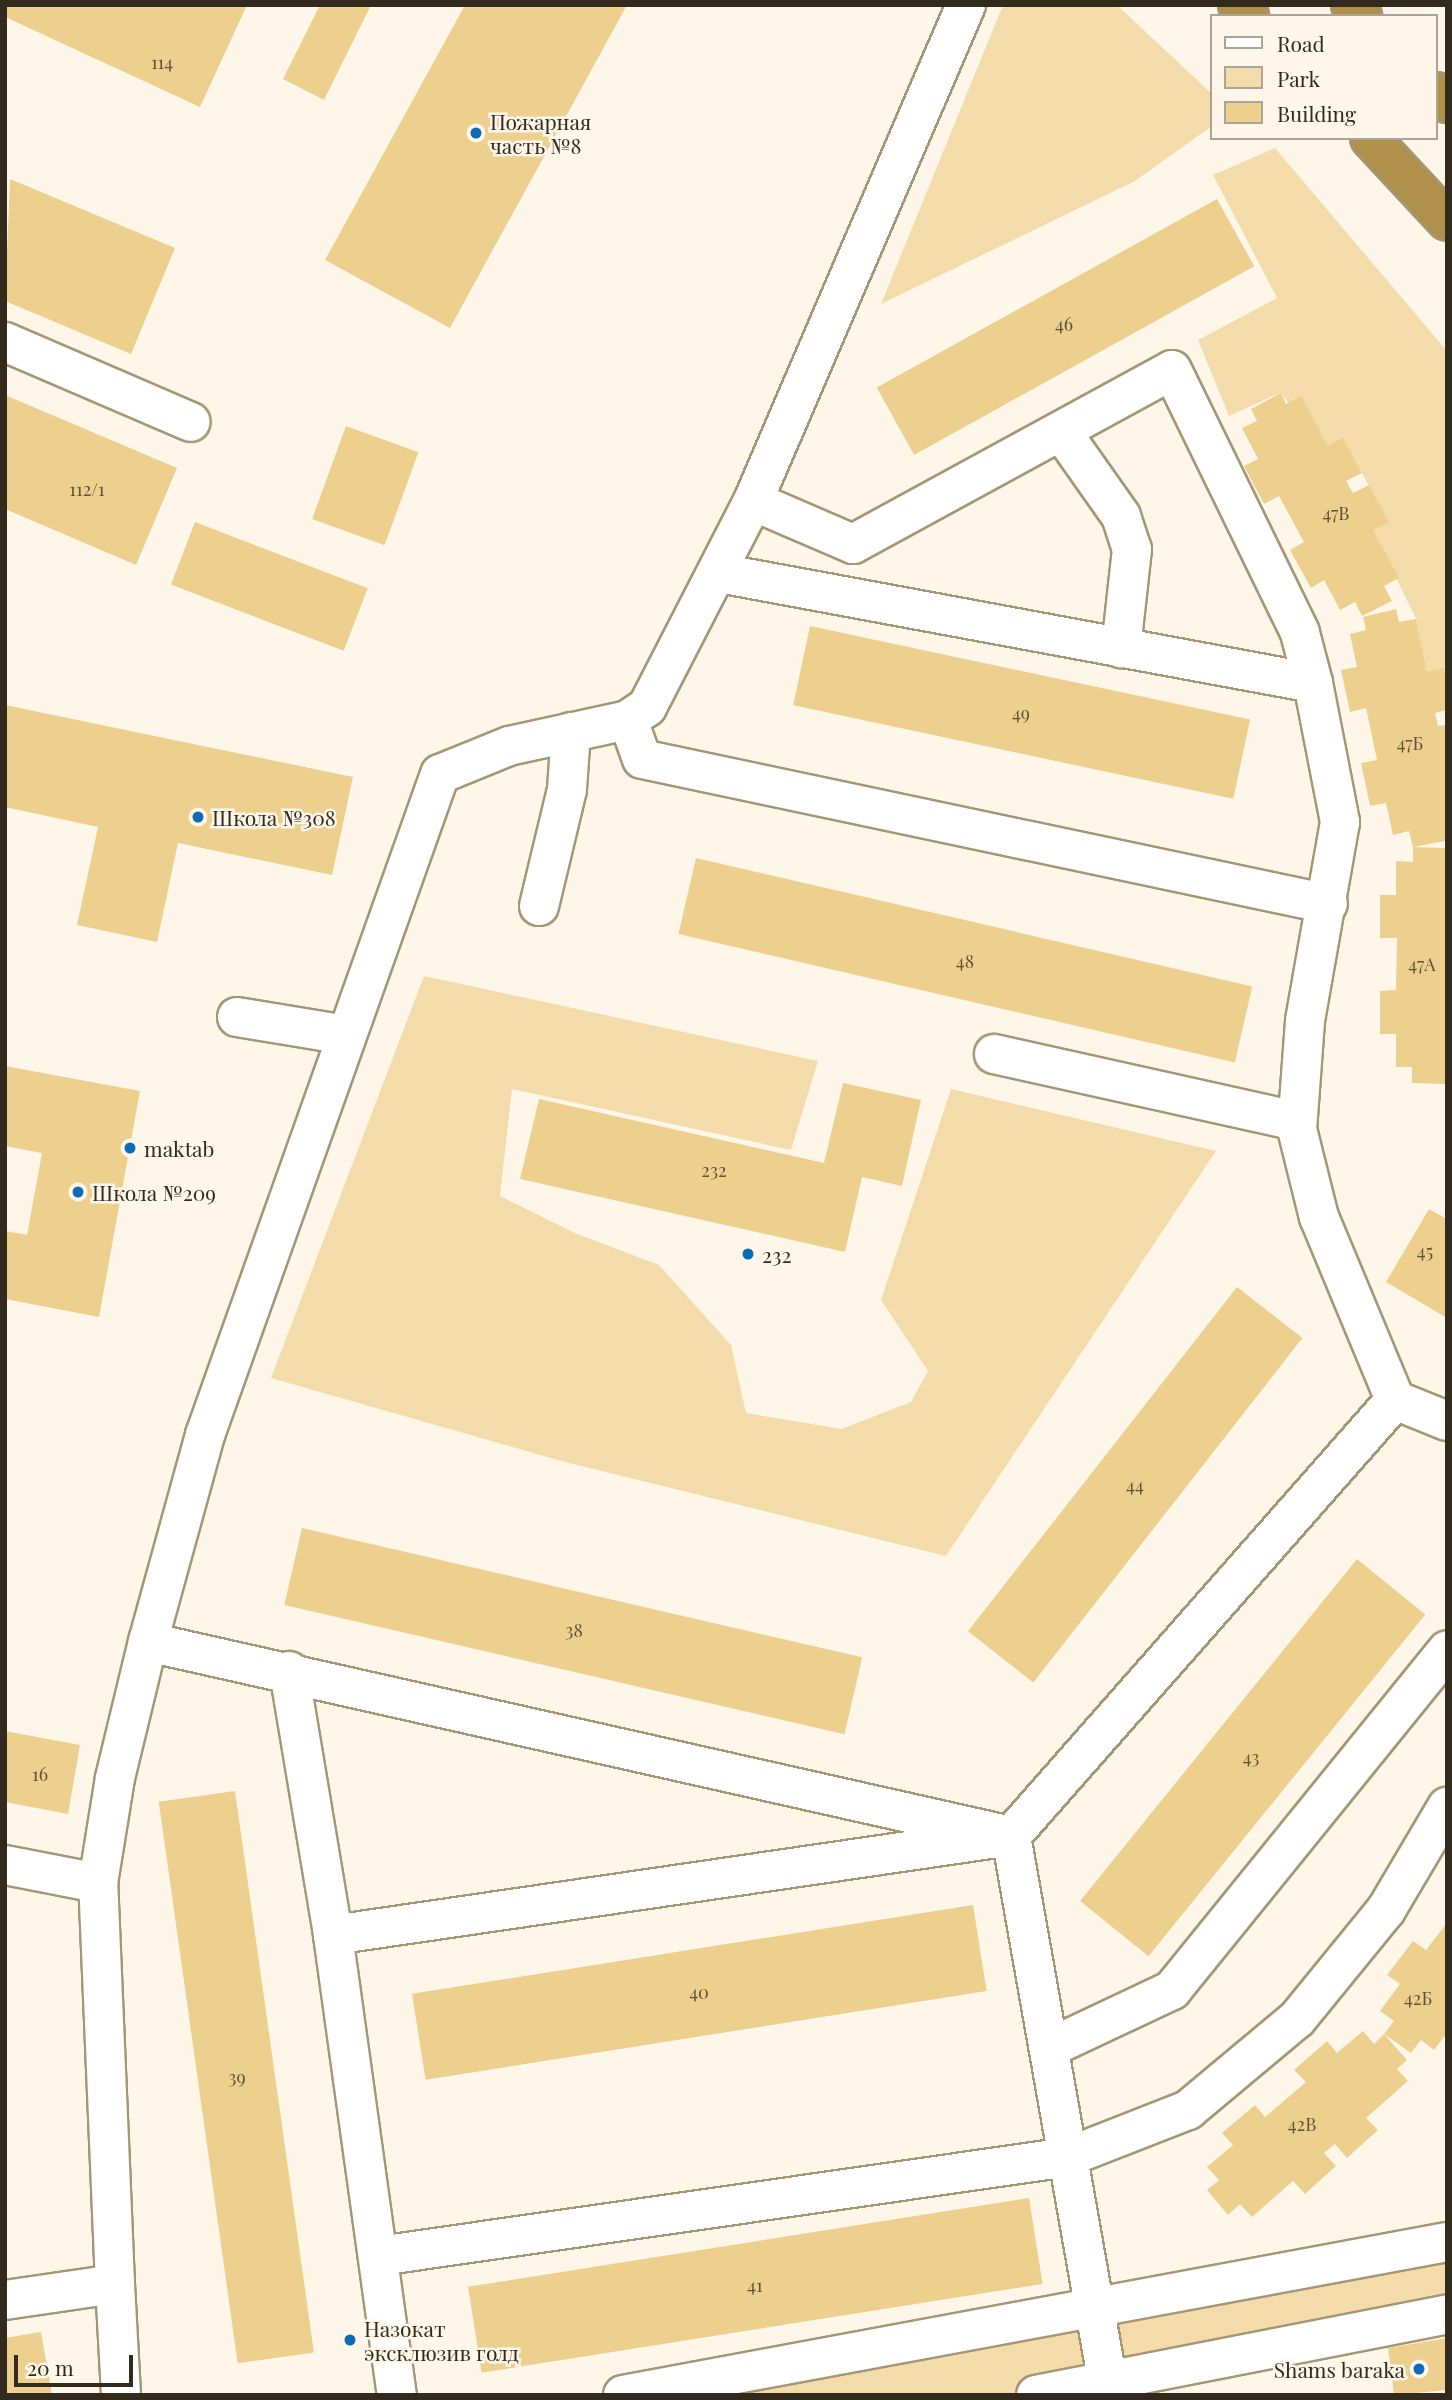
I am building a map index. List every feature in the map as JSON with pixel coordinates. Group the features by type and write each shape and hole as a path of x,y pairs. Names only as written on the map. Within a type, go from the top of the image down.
{"highway":[{"path":"1372,140 1447,221"}],"street":[{"path":"121,2395 98,1883 115,1777 148,1642 205,1435 440,774 509,746 628,720 647,707 719,573 753,501 966,5"},
{"path":"5,342 191,422"},
{"path":"753,501 853,544 1172,370 1300,633 1313,683 1340,822 1328,904 1305,1021 1297,1121 1319,1217 1395,1399 1447,1421"},
{"path":"1061,431 1121,516 1132,550 1121,648"},
{"path":"719,573 1313,683"},
{"path":"628,720 642,759 1328,904"},
{"path":"539,906 566,789 571,732"},
{"path":"237,1017 347,1035"},
{"path":"994,1054 1297,1121"},
{"path":"333,1935 1011,1836 1395,1399"},
{"path":"148,1642 289,1671 1011,1836"},
{"path":"1049,2048 1172,1990 1447,1650"},
{"path":"289,1671 333,1935 397,2395"},
{"path":"379,2256 1068,2157 1188,2110 1297,2019 1386,1910 1447,1807"},
{"path":"1011,1836 1109,2387"},
{"path":"5,1865 98,1883"},
{"path":"623,2395 1094,2311 1447,2242"},
{"path":"5,2300 115,2284"},
{"path":"1037,2395 1109,2387 1447,2314"}],"green space":[{"path":"1003,5 1117,5 1210,92 1210,127 1135,181 881,304"},
{"path":"1275,148 1447,351 1447,681 1444,668 1427,671 1416,619 1373,530 1388,522 1343,437 1328,446 1280,393 1229,416 1198,340 1277,298 1213,175"},
{"name":"232","path":"424,976 818,1061 791,1150 512,1089 500,1196 575,1233 659,1265 731,1345 746,1413 841,1429 911,1402 928,1371 881,1300 951,1089 1216,1151 946,1556 565,1462 271,1378"},
{"path":"1447,2242 1447,2314 1036,2395 623,2395"}],"building":[{"path":"5,5 247,5 200,107 5,17"},
{"path":"320,5 371,5 324,100 283,79"},
{"name":"Пожарная часть №8","path":"465,5 627,5 450,328 325,260"},
{"path":"10,179 175,248 131,354 5,301"},
{"path":"1217,199 1254,266 914,455 877,388"},
{"path":"1281,393 1286,404 1301,396 1328,446 1343,437 1362,473 1346,481 1353,493 1369,485 1389,522 1373,530 1399,578 1384,586 1392,601 1362,616 1355,602 1340,610 1324,580 1311,588 1290,550 1304,542 1279,496 1264,504 1244,466 1258,459 1242,428 1257,421 1251,409"},
{"path":"5,395 177,468 136,565 5,509"},
{"path":"346,426 418,452 384,545 312,519"},
{"path":"195,522 368,588 344,651 171,585"},
{"path":"1396,609 1399,622 1416,619 1427,671 1444,668 1447,681 1447,710 1435,713 1438,726 1447,725 1445,841 1413,847 1409,831 1393,835 1386,803 1370,806 1361,763 1377,760 1366,708 1350,712 1341,670 1357,667 1350,634 1366,630 1363,617"},
{"path":"810,626 1250,720 1233,799 793,705"},
{"name":"Школа №308","path":"5,705 353,777 332,875 178,843 157,942 77,925 98,827 5,807"},
{"path":"1413,847 1447,848 1445,1084 1412,1083 1412,1067 1396,1067 1396,1034 1380,1034 1380,991 1396,990 1397,938 1380,938 1380,895 1396,895 1396,861 1413,862"},
{"path":"696,858 1252,986 1235,1062 678,934"},
{"name":"Школа №209","path":"5,1066 140,1091 99,1317 5,1299 5,1231 27,1235 42,1153 5,1146"},
{"path":"843,1083 921,1100 902,1186 862,1177 845,1252 520,1179 539,1099 824,1163"},
{"path":"1429,1209 1447,1219 1447,1318 1386,1282"},
{"path":"1237,1287 1302,1338 1033,1682 968,1631"},
{"path":"302,1528 862,1657 844,1734 284,1605"},
{"path":"1357,1559 1425,1614 1148,1956 1080,1901"},
{"path":"5,1731 80,1745 68,1814 5,1802"},
{"path":"235,1791 314,2352 238,2363 159,1802"},
{"path":"973,1905 987,1991 426,2080 412,1994"},
{"path":"1447,1923 1447,2033 1434,2050 1421,2040 1411,2053 1384,2034 1394,2021 1380,2011 1400,1984 1387,1975 1413,1941 1426,1950"},
{"path":"1363,2031 1374,2044 1384,2034 1407,2060 1397,2069 1408,2081 1366,2118 1378,2130 1347,2158 1335,2144 1324,2153 1336,2166 1305,2194 1293,2181 1252,2217 1240,2204 1228,2215 1207,2190 1219,2180 1207,2167 1233,2145 1222,2133 1255,2105 1265,2117 1306,2082 1294,2070 1327,2041 1337,2053"},
{"path":"1029,2198 1043,2284 482,2373 468,2287"},
{"path":"41,2332 52,2395 5,2395 5,2338"},
{"name":"Shams baraka","path":"1447,2338 1447,2390 1394,2395 1388,2348"}],"place":[{"name":"Пожарная часть №8","path":"476,133"},
{"name":"Школа №308","path":"198,817"},
{"name":"maktab","path":"130,1148"},
{"name":"Школа №209","path":"78,1192"},
{"name":"232","path":"748,1254"},
{"name":"Назокат эксклюзив голд","path":"350,2340"},
{"name":"Shams baraka","path":"1419,2369"}]}
